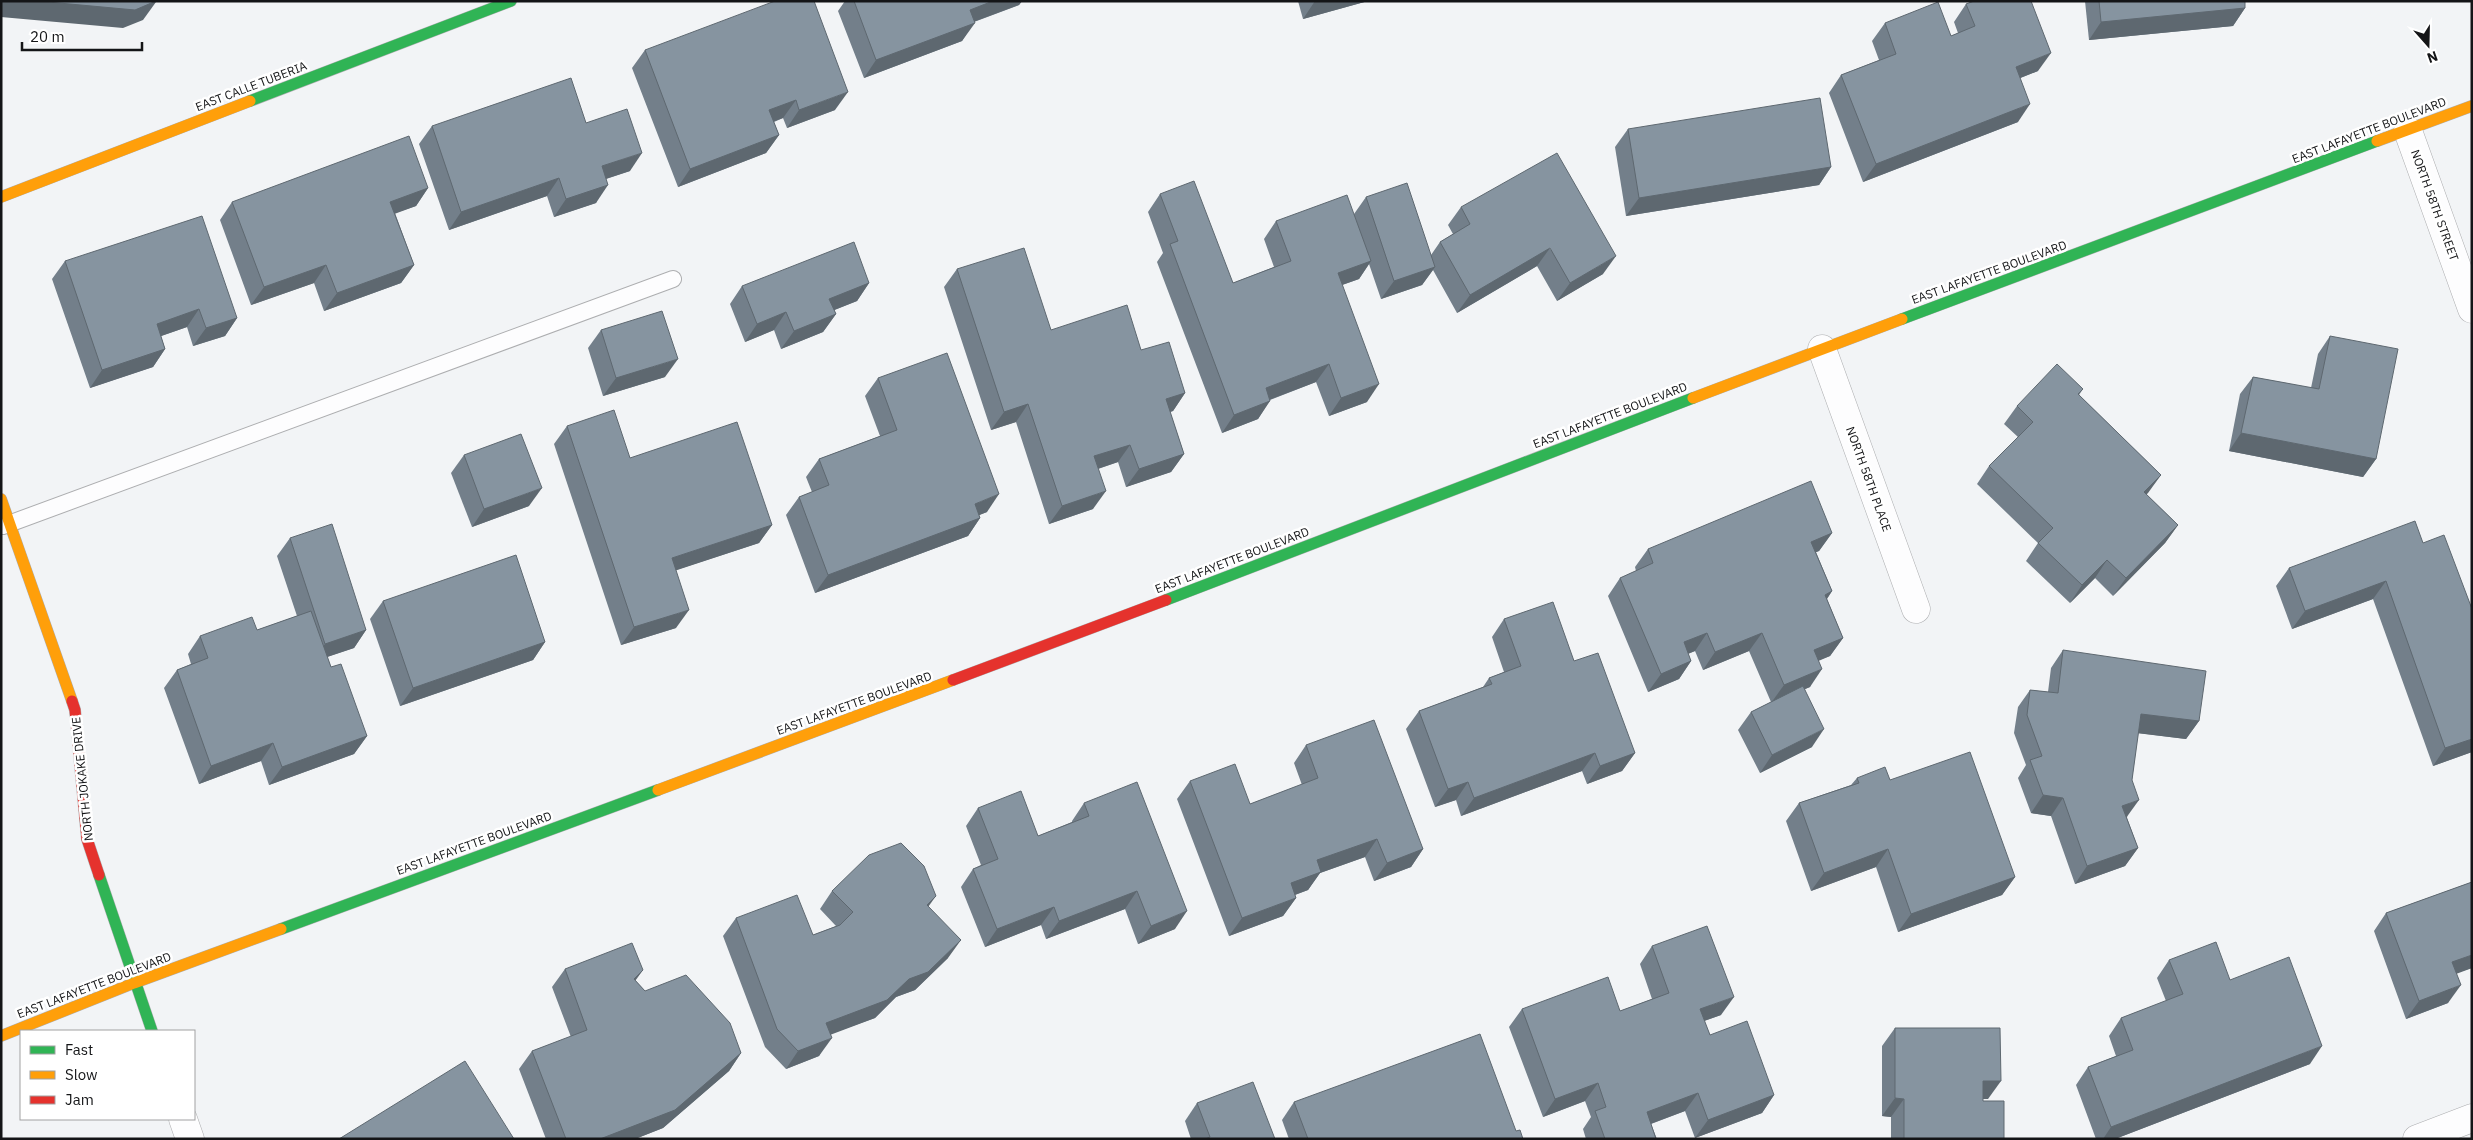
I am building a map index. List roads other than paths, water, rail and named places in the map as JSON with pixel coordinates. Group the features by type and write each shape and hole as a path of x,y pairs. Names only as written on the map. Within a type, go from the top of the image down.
{"street":[{"name":"EAST CALLE TUBERIA","path":"1,197 511,1"},
{"name":"EAST LAFAYETTE BOULEVARD","path":"1,1036 134,983 994,666 1822,349 2472,106"},
{"name":"NORTH 58TH STREET","path":"2408,130 2472,309"},
{"name":"NORTH 58TH PLACE","path":"1822,349 1916,609"},
{"name":"NORTH JOKAKE DRIVE","path":"1,499 6,525 76,710 87,838 134,983 152,1030"},
{"path":"2417,1139 2472,1118"},
{"path":"183,1120 190,1139"}],"lane":[{"path":"6,525 673,279"}]}
